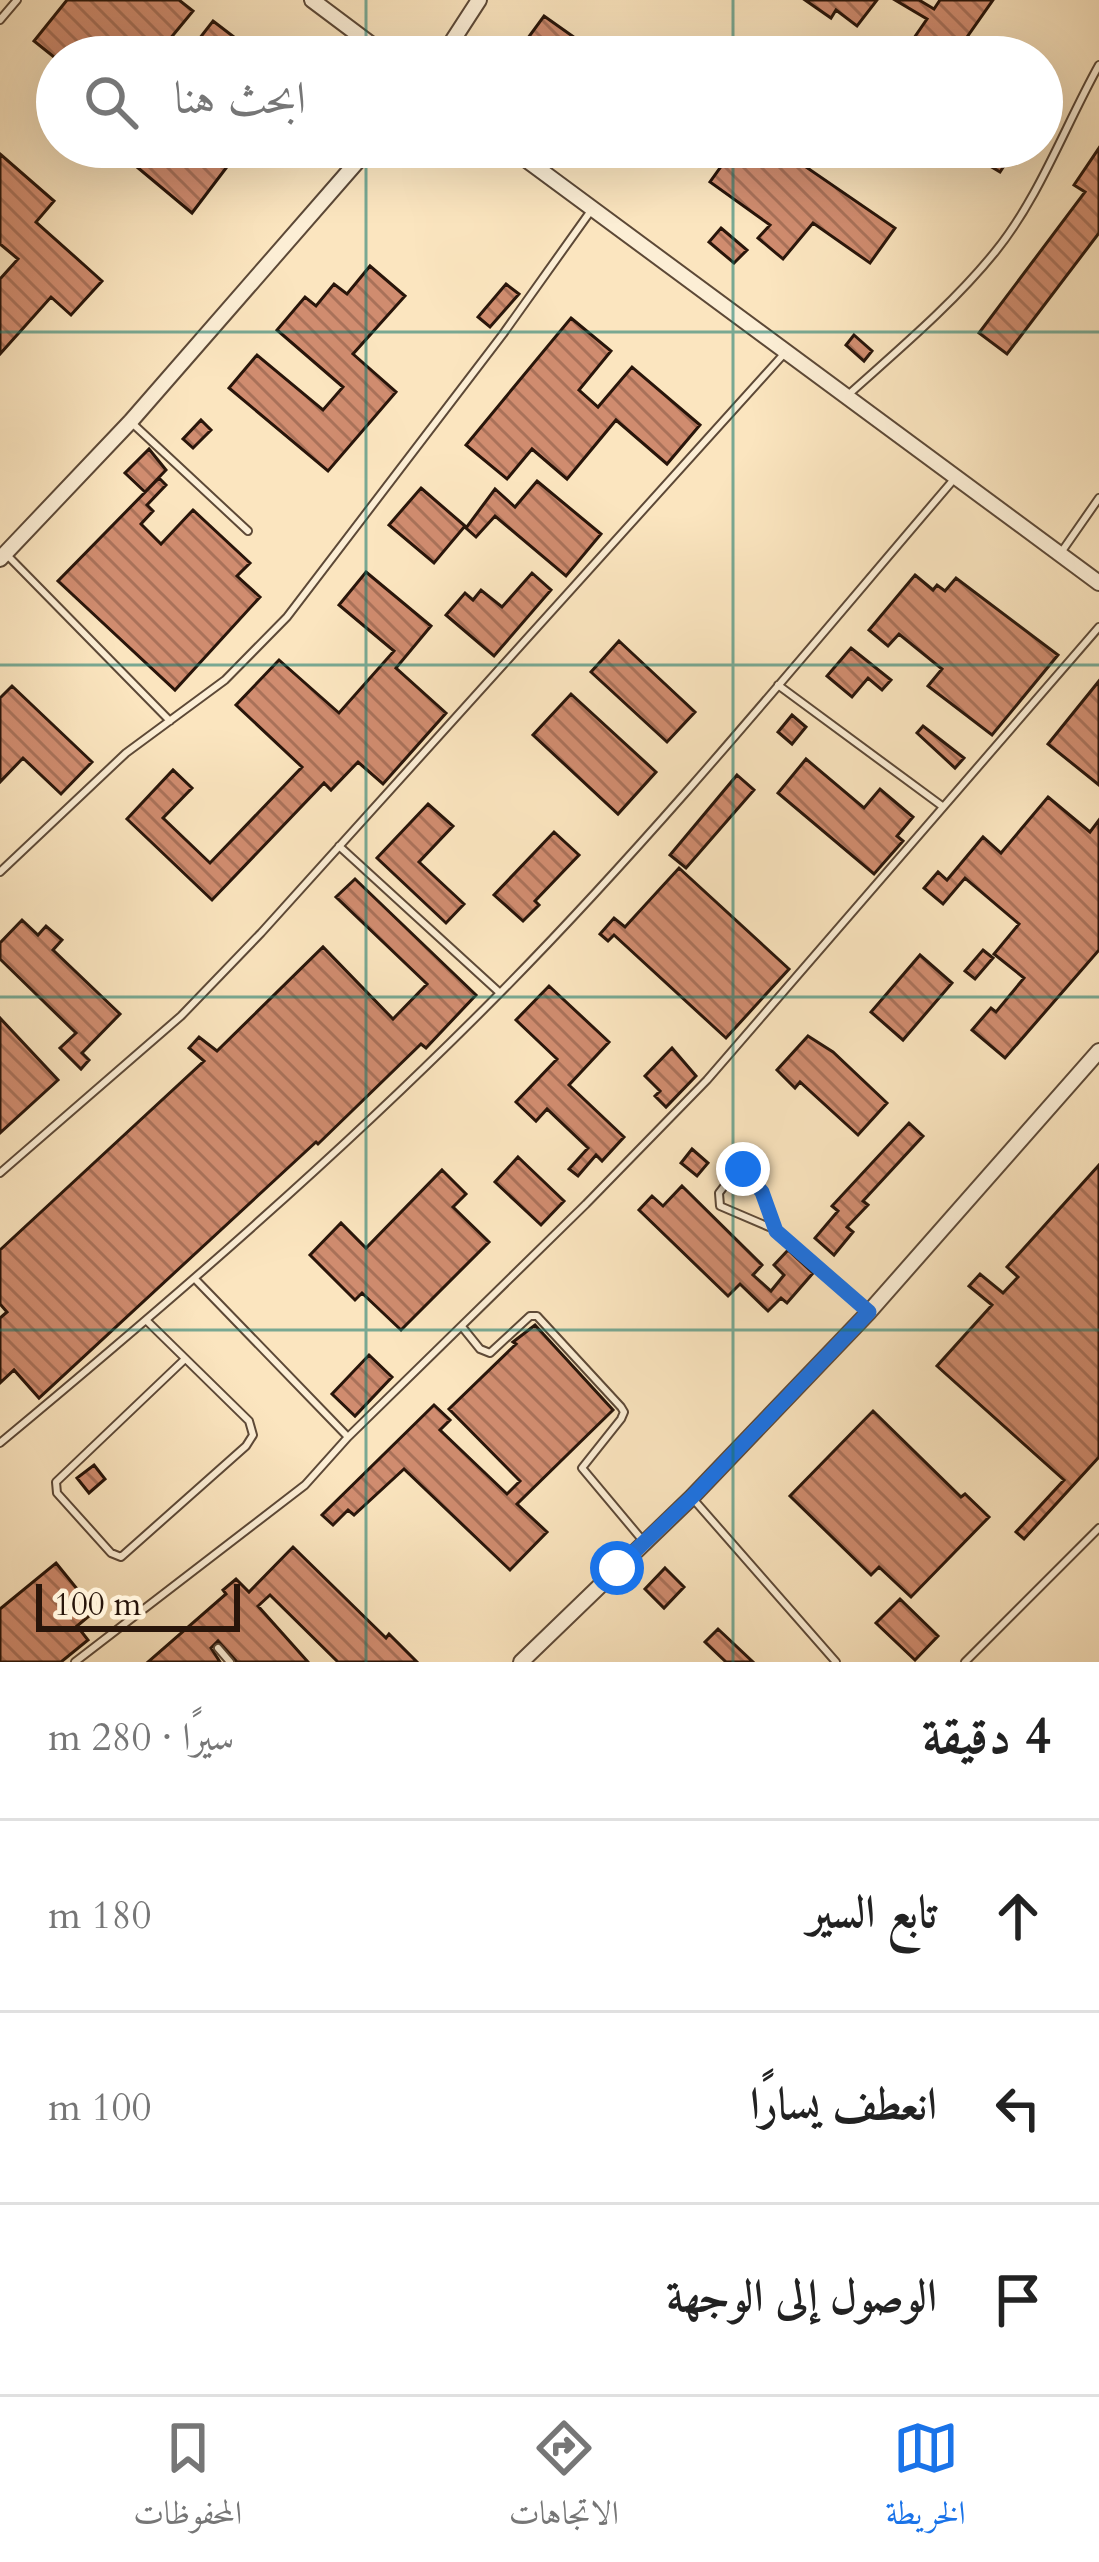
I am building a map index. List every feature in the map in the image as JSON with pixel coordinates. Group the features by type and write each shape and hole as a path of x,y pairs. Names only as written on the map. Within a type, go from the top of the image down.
{"street":[{"path":"312,0 360,36"},
{"path":"455,36 478,0"},
{"path":"3,556 131,422 352,168"},
{"path":"537,168 1099,583"},
{"path":"521,1662 692,1497 869,1312 1099,1051"}],"lane":[{"path":"0,20 17,0"},
{"path":"1063,130 1099,65"},
{"path":"848,395 914,336 996,251 1042,168"},
{"path":"0,872 126,753 225,680 287,617 592,209"},
{"path":"0,1173 181,1016 785,352"},
{"path":"131,422 248,531"},
{"path":"0,1443 196,1280 500,994 722,752 955,478"},
{"path":"1059,554 1099,498"},
{"path":"3,556 170,721"},
{"path":"74,1662 305,1485 347,1437 464,1328 706,1080 1099,627"},
{"path":"778,685 943,806"},
{"path":"339,846 500,994"},
{"path":"776,1231 762,1192 743,1169 736,1171 719,1193 720,1206 776,1231 869,1312"},
{"path":"196,1280 347,1437"},
{"path":"464,1328 480,1349 490,1353 530,1316 537,1316 621,1407 621,1419 582,1468 644,1542"},
{"path":"147,1321 249,1421 253,1435 121,1557 111,1553 57,1493 56,1482 185,1359"},
{"path":"692,1497 836,1662"},
{"path":"965,1662 1099,1528"},
{"path":"218,1648 230,1662"}],"building":[{"path":"67,0 179,0 193,11 172,36 38,36"},
{"path":"805,0 877,0 857,26 836,10 831,18"},
{"path":"895,0 919,0 934,9 940,0 993,0 968,36 915,36 927,19"},
{"path":"544,16 572,36 529,36"},
{"path":"213,21 233,36 201,36"},
{"path":"1099,148 1099,233 1007,354 979,333 1085,192 1074,185"},
{"path":"0,154 54,201 36,222 102,281 71,315 51,297 0,354 0,279 18,259 0,244"},
{"path":"138,168 226,168 192,213"},
{"path":"720,168 807,168 895,228 870,263 813,223 783,259 758,238 770,225 710,182"},
{"path":"721,228 747,250 734,263 709,242"},
{"path":"370,266 405,296 353,354 396,392 328,471 229,388 257,355 323,410 343,387 277,330 305,297 316,306 334,284 347,294"},
{"path":"506,284 519,294 490,327 478,317"},
{"path":"571,318 611,351 579,390 598,407 632,367 700,425 667,464 616,420 567,479 532,449 507,479 466,445"},
{"path":"854,335 872,351 864,361 846,345"},
{"path":"201,420 211,430 193,448 183,439"},
{"path":"149,449 166,470 145,492 125,473"},
{"path":"159,478 166,485 147,505 153,511 141,524 161,544 193,510 250,563 237,576 260,597 175,690 58,581"},
{"path":"537,481 601,534 566,576 495,516 476,537 466,528 495,489 515,507"},
{"path":"421,488 465,526 434,563 389,525"},
{"path":"366,572 431,626 396,668 446,713 383,784 358,762 331,790 324,783 212,900 127,819 173,770 192,788 163,818 210,863 302,767 236,705 279,660 339,713 394,651 339,605"},
{"path":"532,573 551,590 494,656 446,615 465,593 473,600 481,590 502,607"},
{"path":"915,575 933,590 937,585 945,591 956,578 1058,655 992,735 928,686 942,669 899,634 888,646 869,630"},
{"path":"619,641 695,712 667,742 591,672"},
{"path":"851,648 891,680 882,690 868,678 852,697 827,676"},
{"path":"1099,681 1099,785 1048,744"},
{"path":"12,686 92,762 61,794 23,758 0,782 0,698"},
{"path":"571,694 656,772 618,814 533,735"},
{"path":"792,715 806,727 792,744 778,732"},
{"path":"923,726 964,758 955,768 917,733"},
{"path":"806,759 864,808 880,789 913,817 897,836 903,841 874,874 778,793"},
{"path":"737,775 754,790 686,868 670,855"},
{"path":"1048,797 1090,832 1099,820 1099,950 1005,1058 972,1030 991,1008 996,1012 1024,978 994,954 1019,924 965,878 943,904 924,888 938,872 947,880 983,837 1001,853"},
{"path":"428,804 453,826 419,862 464,904 446,923 377,858"},
{"path":"554,832 579,855 535,901 539,905 523,921 494,895"},
{"path":"679,868 789,969 726,1038 614,935 608,941 600,934 614,918 625,927"},
{"path":"355,879 476,995 426,1048 421,1044 39,1398 14,1370 0,1383 0,1318 7,1312 0,1304 0,1250 204,1061 189,1048 199,1037 217,1051 323,947 393,1019 427,984 336,897"},
{"path":"22,920 38,935 46,926 62,940 53,950 120,1014 82,1053 89,1060 81,1069 60,1048 76,1033 0,959 0,943"},
{"path":"983,950 993,958 975,979 965,971"},
{"path":"920,955 952,983 903,1040 871,1012"},
{"path":"549,986 609,1042 569,1085 624,1137 602,1161 596,1155 578,1176 569,1169 588,1148 547,1109 536,1121 516,1102 557,1059 516,1020"},
{"path":"0,1018 58,1080 0,1133"},
{"path":"808,1036 833,1052 887,1103 858,1135 800,1082 795,1088 777,1070"},
{"path":"672,1048 696,1076 666,1107 655,1096 660,1091 645,1076"},
{"path":"909,1123 923,1136 863,1201 868,1205 847,1227 853,1232 834,1255 815,1238 838,1211 832,1206"},
{"path":"692,1149 708,1163 697,1176 681,1163"},
{"path":"518,1157 564,1201 541,1225 495,1182"},
{"path":"1099,1165 1099,1457 1024,1539 1016,1532 1064,1480 937,1366 992,1305 969,1286 980,1274 1003,1293 1018,1277 1007,1267"},
{"path":"442,1170 466,1194 453,1207 489,1242 401,1330 362,1293 355,1300 310,1255 341,1223 366,1248"},
{"path":"682,1186 762,1265 753,1275 771,1291 784,1275 774,1265 788,1250 813,1273 787,1303 781,1298 768,1311 740,1284 728,1296 639,1210 652,1196 663,1206"},
{"path":"535,1325 613,1410 517,1504 547,1532 510,1570 404,1469 354,1515 348,1510 333,1525 322,1515 434,1405 450,1420 440,1430 507,1494 520,1481 449,1409"},
{"path":"369,1355 392,1377 355,1416 332,1394"},
{"path":"873,1411 961,1497 965,1494 989,1517 911,1597 879,1567 871,1575 790,1496"},
{"path":"94,1465 105,1479 89,1493 77,1478"},
{"path":"293,1547 417,1662 338,1662 270,1595 258,1606 308,1662 237,1662 218,1641 211,1648 220,1662 148,1662 226,1594 223,1590 236,1579 249,1592"},
{"path":"56,1563 95,1611 77,1626 88,1640 61,1662 0,1662 0,1609"},
{"path":"665,1568 684,1587 664,1608 645,1589"},
{"path":"900,1599 938,1636 915,1660 876,1623"},
{"path":"718,1629 753,1662 726,1662 705,1642"}],"route":[{"path":"617,1568 692,1497 869,1312 776,1231 762,1192 743,1169"}]}
